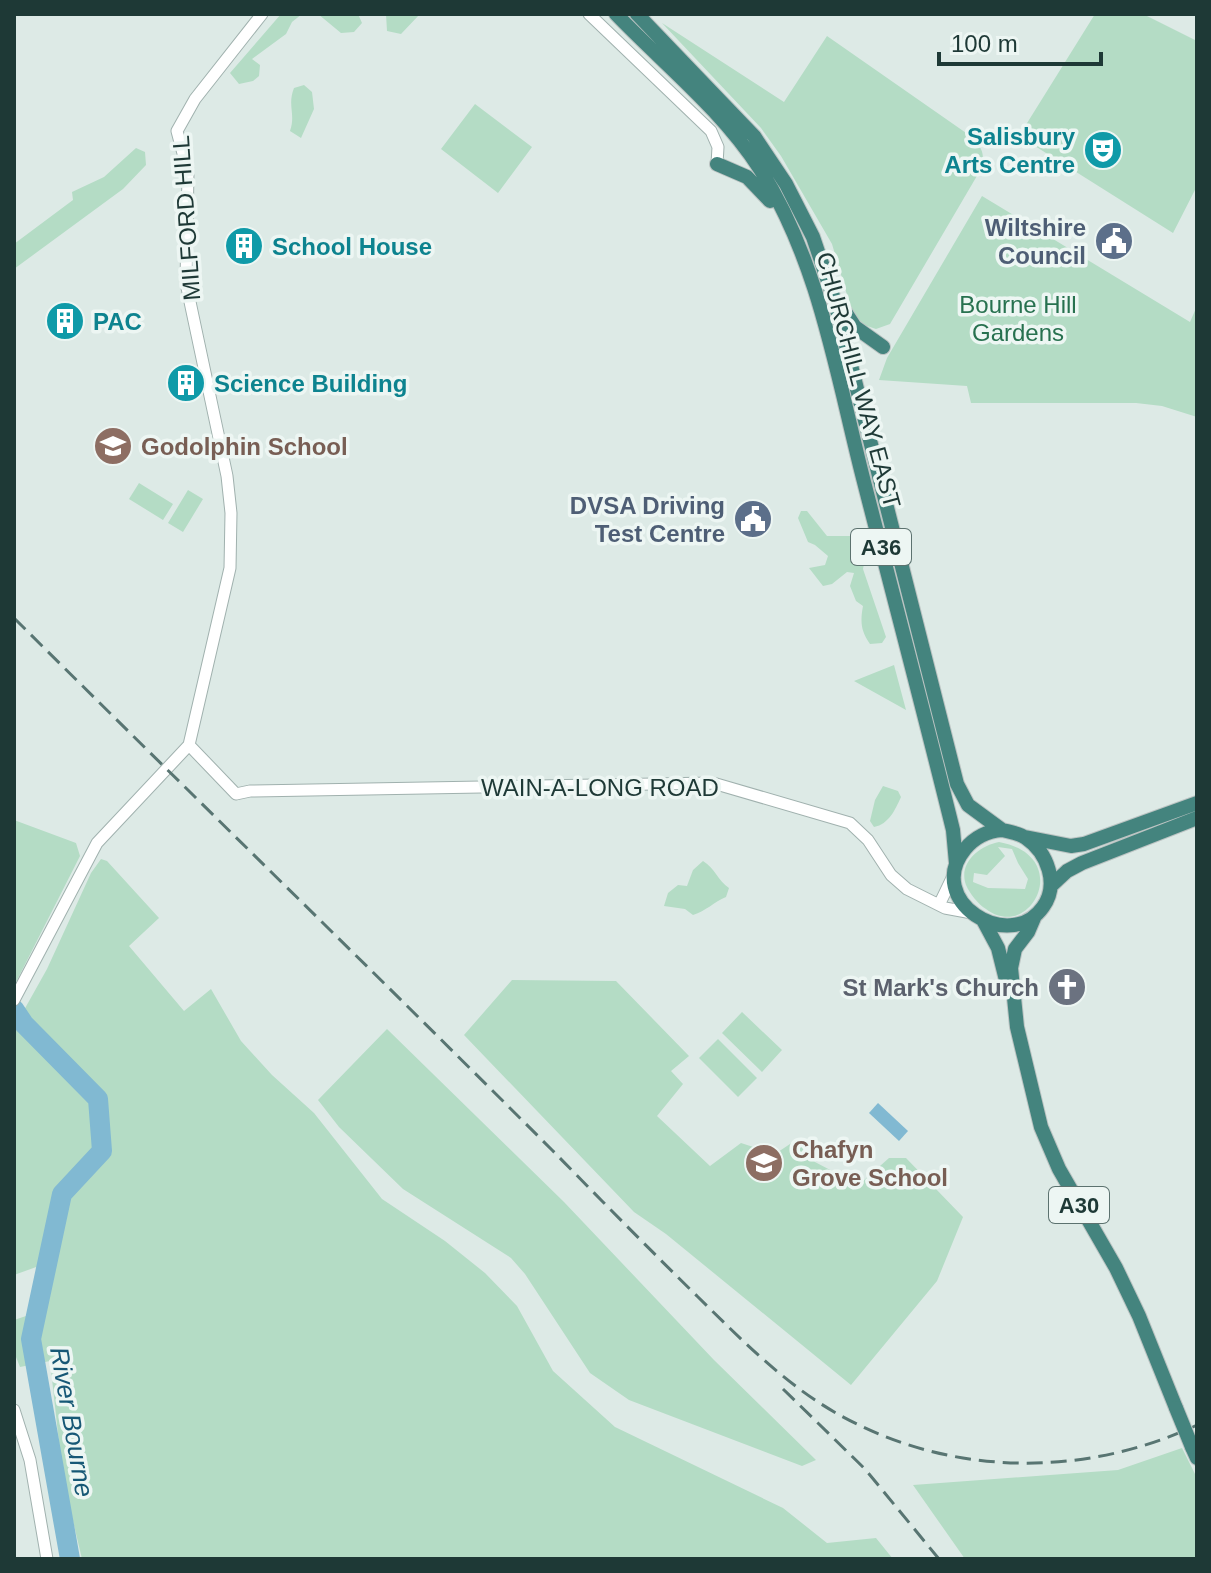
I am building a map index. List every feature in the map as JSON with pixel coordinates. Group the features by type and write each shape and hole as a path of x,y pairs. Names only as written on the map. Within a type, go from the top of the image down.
{"highway":[{"name":"CHURCHILL WAY EAST","path":"616,14 746,150 795,233 808,266 830,347 953,830 955,869"},
{"name":"CHURCHILL WAY EAST","path":"637,14 723,101 765,149 807,222 827,274 957,784 968,805 1002,830"},
{"path":"717,164 757,185 795,233"},
{"path":"827,274 850,322 883,347"},
{"path":"1025,837 1044,861 1052,885 1050,897 1034,918 1011,925 977,917 958,896 955,869 977,837 1002,830 1071,846 1084,844 1197,803"},
{"path":"1052,885 1067,871 1082,863 1197,818"},
{"name":"A30","path":"977,917 998,948 1003,975 1011,992"},
{"name":"A30","path":"1034,918 1012,955 1011,992 1031,1095 1047,1144 1139,1316 1194,1452"}],"street":[{"name":"MILFORD HILL","path":"189,745 230,568 231,513 227,476 186,283 188,172 177,131 195,99 262,14"},
{"path":"589,14 711,131 718,147 717,164"},
{"path":"14,999 97,843 189,745"},
{"name":"WAIN-A-LONG ROAD","path":"189,745 236,794 250,791 713,783 850,823 868,840 901,885 939,905 977,917"},
{"path":"939,905 955,869"},
{"path":"14,1410 30,1460 47,1559"}],"green space":[{"path":"281,14 302,14 292,22 286,34 252,59 260,65 259,76 253,81 239,84 230,73"},
{"path":"318,14 358,14 362,23 354,32 341,33"},
{"path":"386,14 420,14 401,34 387,31"},
{"path":"1095,14 1143,14 1197,41 1197,186 1173,233 1019,136"},
{"path":"662,23 784,102 827,36 969,135 979,146 983,154 981,169 890,324 876,329 855,322 832,244 781,156 761,128"},
{"path":"304,85 312,92 314,109 301,138 290,131 291,100 294,88"},
{"path":"475,104 532,147 498,193 441,149"},
{"path":"136,148 145,152 146,165 123,189 14,269 14,244 73,200 72,192 104,177"},
{"name":"Bourne Hill Gardens","path":"982,196 1190,322 1197,306 1197,417 1162,406 1136,403 971,403 967,386 879,380 887,358"},
{"path":"139,483 173,504 163,520 129,499"},
{"path":"188,490 203,499 183,532 168,523"},
{"path":"801,511 807,511 827,536 858,536 864,552 863,569 886,637 882,643 870,644 865,635 863,606 856,601 850,586 854,573 847,572 832,584 823,586 809,568 825,565 828,556 808,542 798,518"},
{"path":"894,665 906,710 854,681"},
{"path":"883,786 898,791 901,797 888,820 874,827 870,821 875,800"},
{"path":"14,820 76,843 80,856 14,986"},
{"path":"999,842 1022,850 1035,863 1040,878 1038,894 1030,906 1018,915 1003,916 986,909 966,885 964,877 968,863 978,852","holes":["998,847 1012,849 1028,879 1025,889 988,888 973,882 974,873 987,875 1005,856"]},
{"path":"101,859 107,861 159,918 129,946 184,1011 211,989 241,1041 272,1075 314,1113 382,1199 445,1241 485,1273 517,1306 553,1371 615,1427 783,1508 827,1543 876,1538 893,1559 82,1559 63,1479 50,1361 20,1367 14,1352 14,1320 29,1315 39,1266 14,1275 14,1028 47,969 91,873"},
{"path":"703,861 729,888 726,897 693,915 685,909 664,906 668,893 678,885 687,886 693,870"},
{"name":"Chafyn Grove School","path":"512,980 616,981 689,1056 671,1071 683,1084 657,1116 710,1166 741,1143 775,1154 796,1140 815,1162 834,1172 853,1190 889,1158 906,1158 963,1217 937,1281 851,1385 666,1234 634,1212 464,1035"},
{"path":"742,1012 782,1050 762,1072 722,1033"},
{"path":"387,1029 564,1202 714,1360 816,1460 802,1466 629,1400 590,1373 525,1274 511,1258 403,1189 339,1127 318,1100"},
{"path":"718,1039 757,1078 738,1097 699,1058"},
{"path":"1182,1448 1197,1478 1197,1559 965,1559 913,1485 1118,1470"}],"water":[{"path":"878,1103 908,1131 899,1141 869,1113"}],"waterway":[{"name":"River Bourne","path":"14,1009 24,1024 98,1099 102,1151 62,1194 31,1339 70,1559"}],"railway":[{"path":"14,618 716,1314 772,1367 812,1398 857,1424 898,1441 940,1454 983,1461 1071,1461 1114,1453 1197,1425"},
{"path":"783,1389 865,1469 939,1559"}],"place":[{"name":"Salisbury Arts Centre","path":"1103,150"},
{"name":"Wiltshire Council","path":"1114,241"},
{"name":"School House","path":"244,246"},
{"name":"PAC","path":"65,321"},
{"name":"Science Building","path":"186,383"},
{"name":"Godolphin School","path":"113,446"},
{"name":"DVSA Driving Test Centre","path":"753,519"},
{"name":"St Mark's Church","path":"1067,987"},
{"name":"Chafyn Grove School","path":"764,1163"}]}
